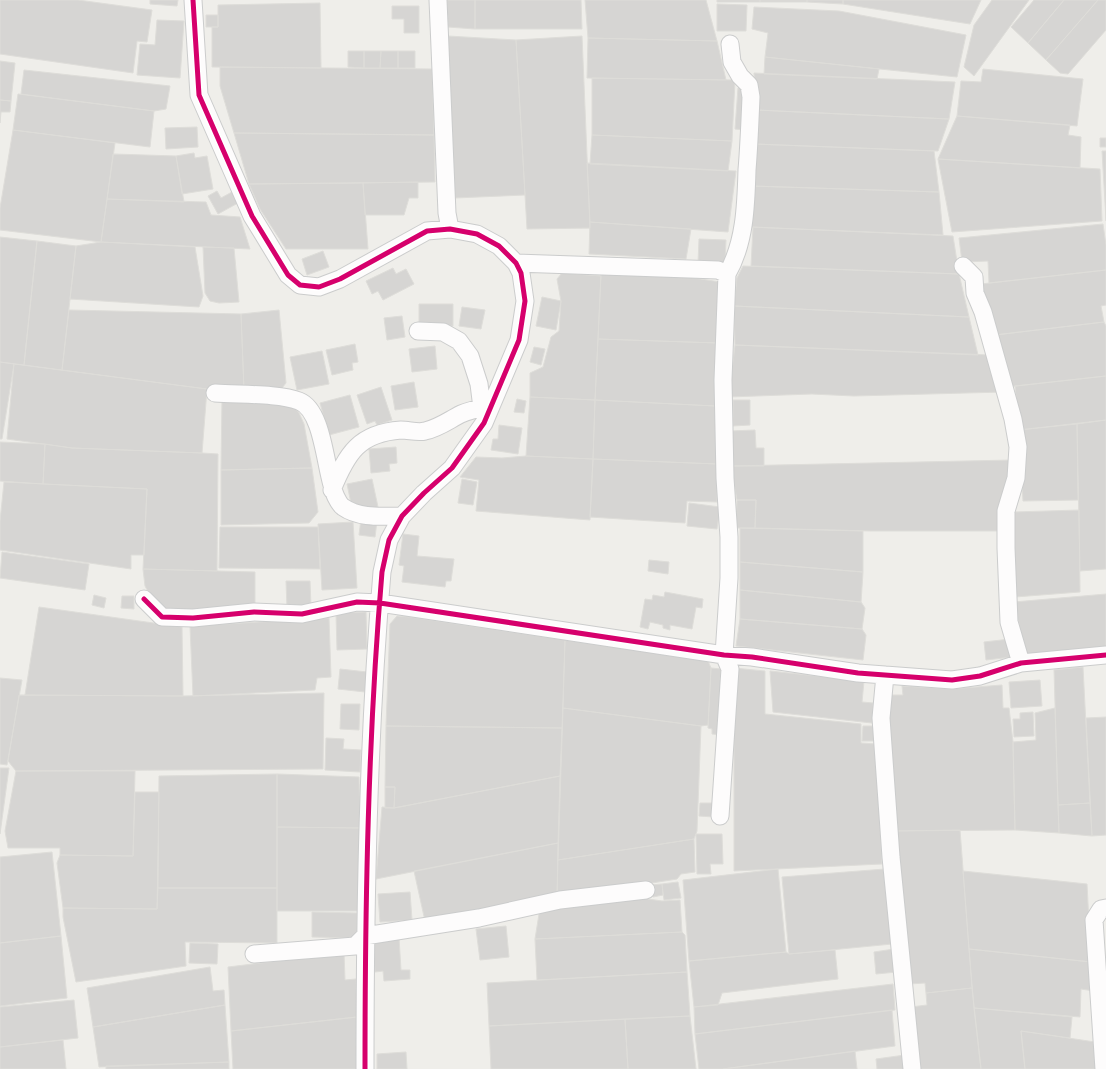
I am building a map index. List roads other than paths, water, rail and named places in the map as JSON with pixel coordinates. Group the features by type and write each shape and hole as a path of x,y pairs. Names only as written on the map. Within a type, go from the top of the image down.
{"street":[{"path":"193,0 199,95 252,216 288,275 300,285 319,287 340,279 427,231 450,229 477,234 499,246 516,263 521,273 525,301 519,340 487,407 484,422 452,468 424,493 402,516 389,540 382,572 370,771 365,936 365,1069"},
{"path":"438,0 447,212 450,229"},
{"path":"720,816 730,668 724,655 729,571 723,380 726,274 732,264 739,245 746,204 751,97 749,85 740,76 732,62 730,44"},
{"path":"516,263 718,270 726,274"},
{"path":"963,266 974,278 975,293 983,312 1013,419 1018,447 1016,478 1006,511 1006,548 1009,622 1022,663"},
{"path":"418,331 443,332 459,341 470,356 487,407"},
{"path":"214,393 278,397 300,401 310,408 317,422 332,490 341,507 358,514 402,516"},
{"path":"332,490 340,471 350,454 364,439 379,434 402,430 424,432 437,428 462,413 487,407"},
{"path":"144,599 162,617 194,618 254,612 302,614 357,602 380,602 724,655 752,657 858,673 952,680 980,676 1022,663 1106,655"},
{"path":"885,675 881,718 888,818 912,1069"},
{"path":"254,954 355,946 365,936 480,918 560,900 646,890"},
{"path":"1104,1069 1094,920 1101,908 1106,908"}]}
